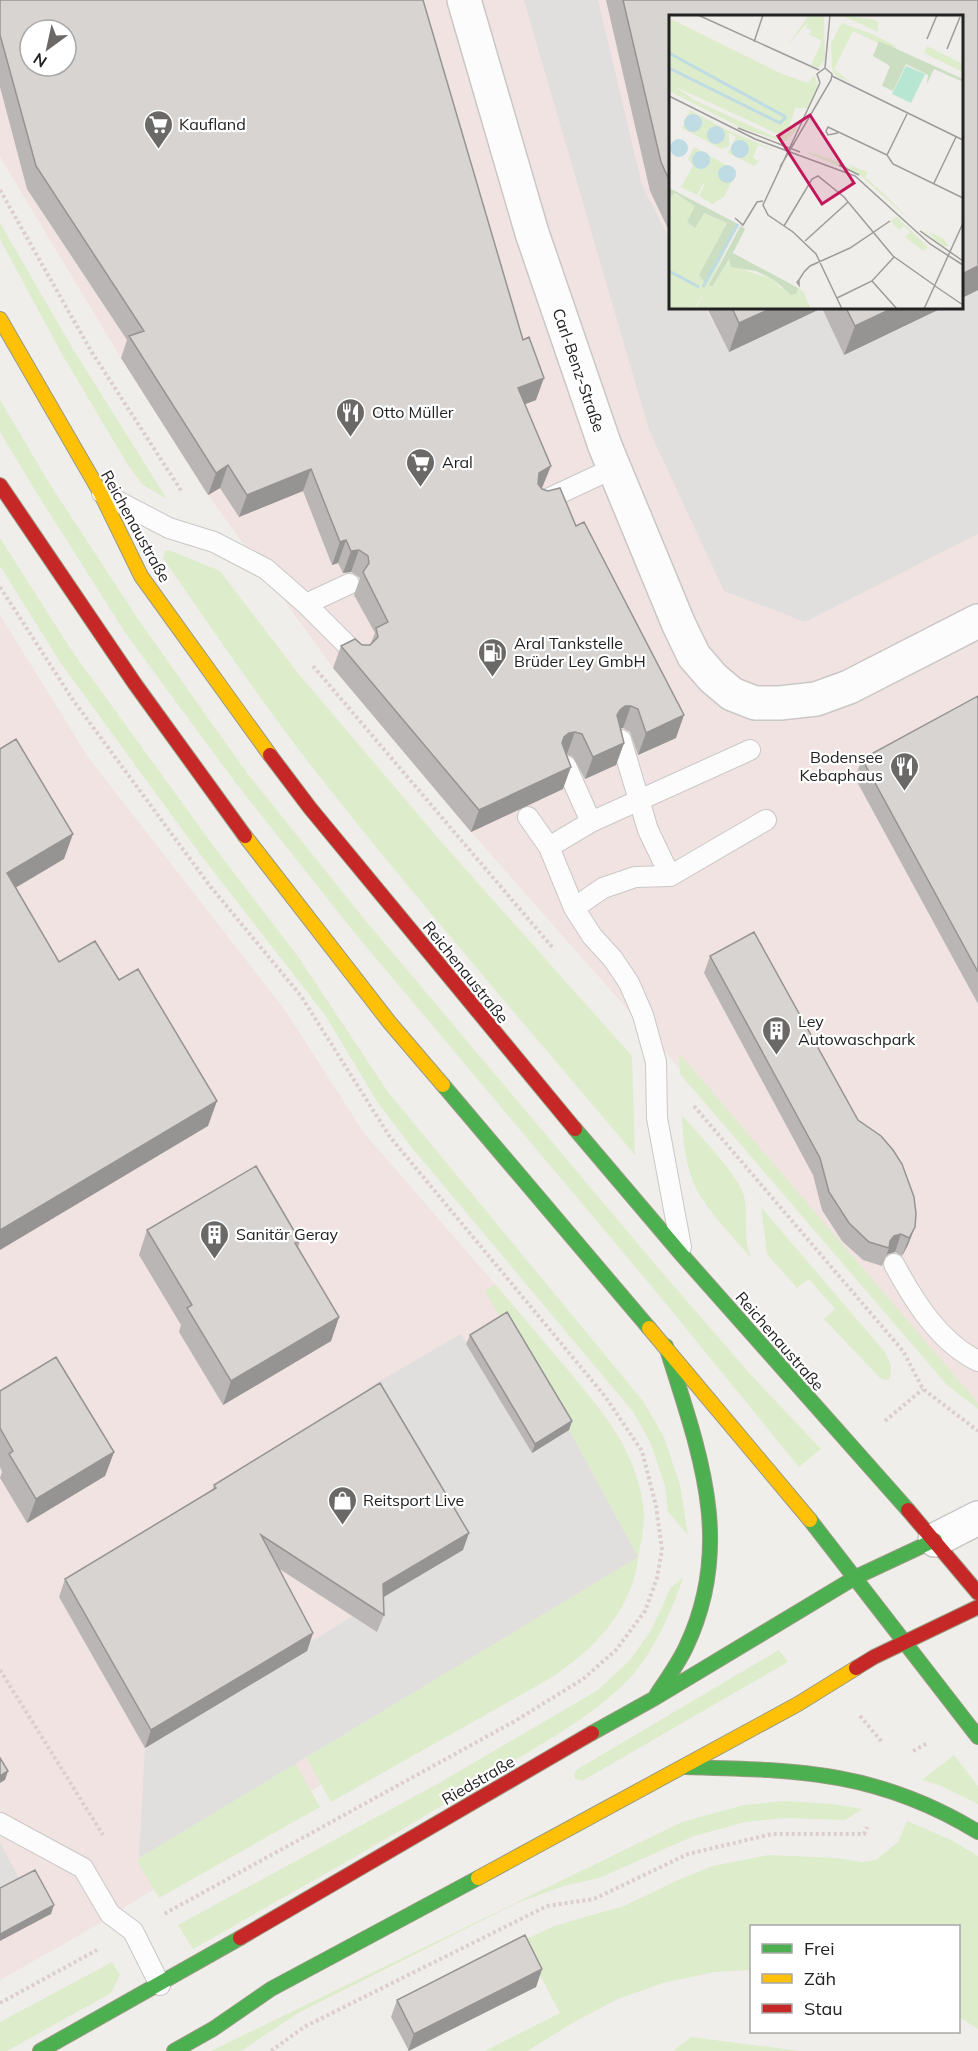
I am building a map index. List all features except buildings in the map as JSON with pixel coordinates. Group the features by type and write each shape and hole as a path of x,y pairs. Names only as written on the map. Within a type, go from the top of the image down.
{"main road":[{"name":"Reichenaustraße","path":"0,319 58,424 100,492 141,576 226,696 310,808 682,1256 935,1540 978,1593"},
{"path":"0,485 135,684 241,831 390,1023 666,1346 856,1577 978,1737"},
{"path":"655,1698 685,1648 699,1611 708,1577 711,1550 710,1511 695,1442 666,1346"},
{"name":"Riedstraße","path":"40,2051 160,1985 655,1698 856,1577 935,1540"},
{"path":"174,2051 213,2029 271,1989 683,1767 905,1641 978,1607"},
{"path":"683,1767 787,1770 844,1778 882,1788 937,1808 978,1832"}],"street":[{"name":"Carl-Benz-Straße","path":"464,0 532,233 614,468 694,656 713,678 732,694 755,703 816,699 849,687 978,621"},
{"path":"935,1540 978,1518"}],"lane":[{"path":"541,502 614,468"},
{"path":"100,492 169,528 214,542 266,568 358,656"},
{"path":"306,604 349,584"},
{"path":"621,740 648,830 670,876"},
{"path":"549,847 591,822 750,750"},
{"path":"566,766 591,822"},
{"path":"528,817 549,847 574,908 592,936 613,959 628,983 643,1015 656,1062 657,1118 682,1256"},
{"path":"574,908 603,888 634,877 670,876 766,820"},
{"path":"894,1264 917,1303 933,1323 959,1350 978,1361"},
{"path":"0,1823 83,1868 110,1914 133,1931 160,1985"}],"path":[{"path":"0,190 91,351 214,542"},
{"path":"0,587 87,719 210,886 301,996 390,1137 604,1395 642,1451 656,1506 662,1550 657,1578 645,1611 616,1650 583,1679 514,1720 0,2003"},
{"path":"310,663 560,955"},
{"path":"656,1062 903,1351 923,1389 978,1431"},
{"path":"0,1671 102,1832 105,1843"},
{"path":"271,2051 304,2027 547,1906 594,1899 688,1854 772,1834 864,1834"}],"shaded area":[{"path":"0,0 978,0 978,1407 471,832 333,668 208,495 121,358 0,157"},
{"path":"524,0 598,0 642,185 669,238 669,309 706,309 729,352 822,309 845,355 941,309 963,309 963,298 978,290 978,534 805,622 724,591 649,430"},
{"path":"0,615 88,757 285,1010 364,1133 602,1412 625,1447 638,1557 583,1622 85,1932 0,1980"},
{"path":"461,1334 532,1453 569,1430 638,1557 139,1858 145,1748 352,1616 360,1621 377,1601 462,1550 366,1389"},
{"path":"0,1842 22,1884 0,1896"}],"green space":[{"path":"0,223 73,349 167,499 143,485 128,465 63,356 0,239"},
{"path":"0,400 51,486 140,622 247,773 365,920 660,1270 751,1375 821,1449 799,1467 648,1282 353,931 235,782 126,634 38,495 0,432"},
{"path":"0,538 72,651 212,844 299,958 388,1092 643,1401 664,1437 680,1485 688,1535 668,1512 665,1486 651,1444 634,1413 413,1149 378,1103 325,1015 200,854 60,662 0,566"},
{"path":"169,550 220,571 297,672 444,845 632,1056 635,1155 434,917 316,772 257,693 163,558 165,551"},
{"path":"679,1053 978,1403 978,1409 947,1385 680,1074"},
{"path":"682,1115 726,1166 740,1187 745,1204 747,1244 752,1259 712,1213 696,1188 686,1158"},
{"path":"761,1207 883,1350 890,1364 889,1379 880,1378 824,1319 835,1309 809,1279 797,1288 767,1254"},
{"path":"495,1284 602,1412 624,1447 639,1484 644,1513 643,1533 634,1579 627,1597 607,1629 565,1668 331,1802 306,1757 638,1557 569,1430 485,1292"},
{"path":"683,1578 673,1606 651,1649 634,1673 610,1697 548,1740 424,1816 193,1949 178,1925 439,1783 598,1690 629,1661 650,1632 670,1588"},
{"path":"779,1650 788,1662 582,1781 575,1779 576,1770"},
{"path":"954,1755 978,1786 978,1804 939,1785 922,1780"},
{"path":"295,1763 320,1807 159,1898 138,1863 139,1858"},
{"path":"786,1801 863,1809 845,1820 784,1818 745,1822 694,1836 599,1878 564,1886 517,1903 298,2013 241,2051 211,2051 682,1822 744,1805"},
{"path":"907,1821 951,1840 978,1856 978,2029 960,2018 960,1925 750,1925 750,1970 715,1972 663,1983 618,1999 527,2051 485,2051 560,2013 522,1941 554,1926 624,1906 712,1866 769,1855 837,1858 862,1862 876,1860 898,1842"},
{"path":"112,1962 120,1975 111,1993 7,2051 0,2051 0,2022"},
{"path":"691,2037 800,2051 673,2051"}],"traffic: fast":[{"path":"443,1085 649,1328"},
{"path":"575,1129 682,1255 908,1510"},
{"path":"657,1694 683,1653 701,1608 708,1570 710,1533 707,1496 700,1459 666,1346"},
{"path":"810,1520 978,1737"},
{"path":"592,1733 655,1698 856,1577 935,1540"},
{"path":"685,1767 801,1773 871,1785 941,1812 978,1832"},
{"path":"174,2051 213,2029 271,1989 478,1878"},
{"path":"40,2051 240,1938"}],"traffic: slow":[{"path":"0,319 100,492 141,576 270,755"},
{"path":"245,836 390,1023 443,1085"},
{"path":"649,1328 810,1520"},
{"path":"478,1878 798,1704 856,1668"}],"traffic: jam":[{"path":"0,485 135,684 245,836"},
{"path":"270,755 310,808 575,1129"},
{"path":"908,1510 978,1593"},
{"path":"856,1668 978,1607"},
{"path":"240,1938 592,1733"}],"place":[{"name":"Kaufland","path":"158,150"},
{"name":"Otto Müller","path":"351,438"},
{"name":"Aral","path":"421,488"},
{"name":"Aral Tankstelle Brüder Ley GmbH","path":"493,678"},
{"name":"Bodensee Kebaphaus","path":"904,792"},
{"name":"Ley Autowaschpark","path":"777,1056"},
{"name":"Sanitär Geray","path":"215,1260"},
{"name":"Reitsport Live","path":"342,1526"}]}
